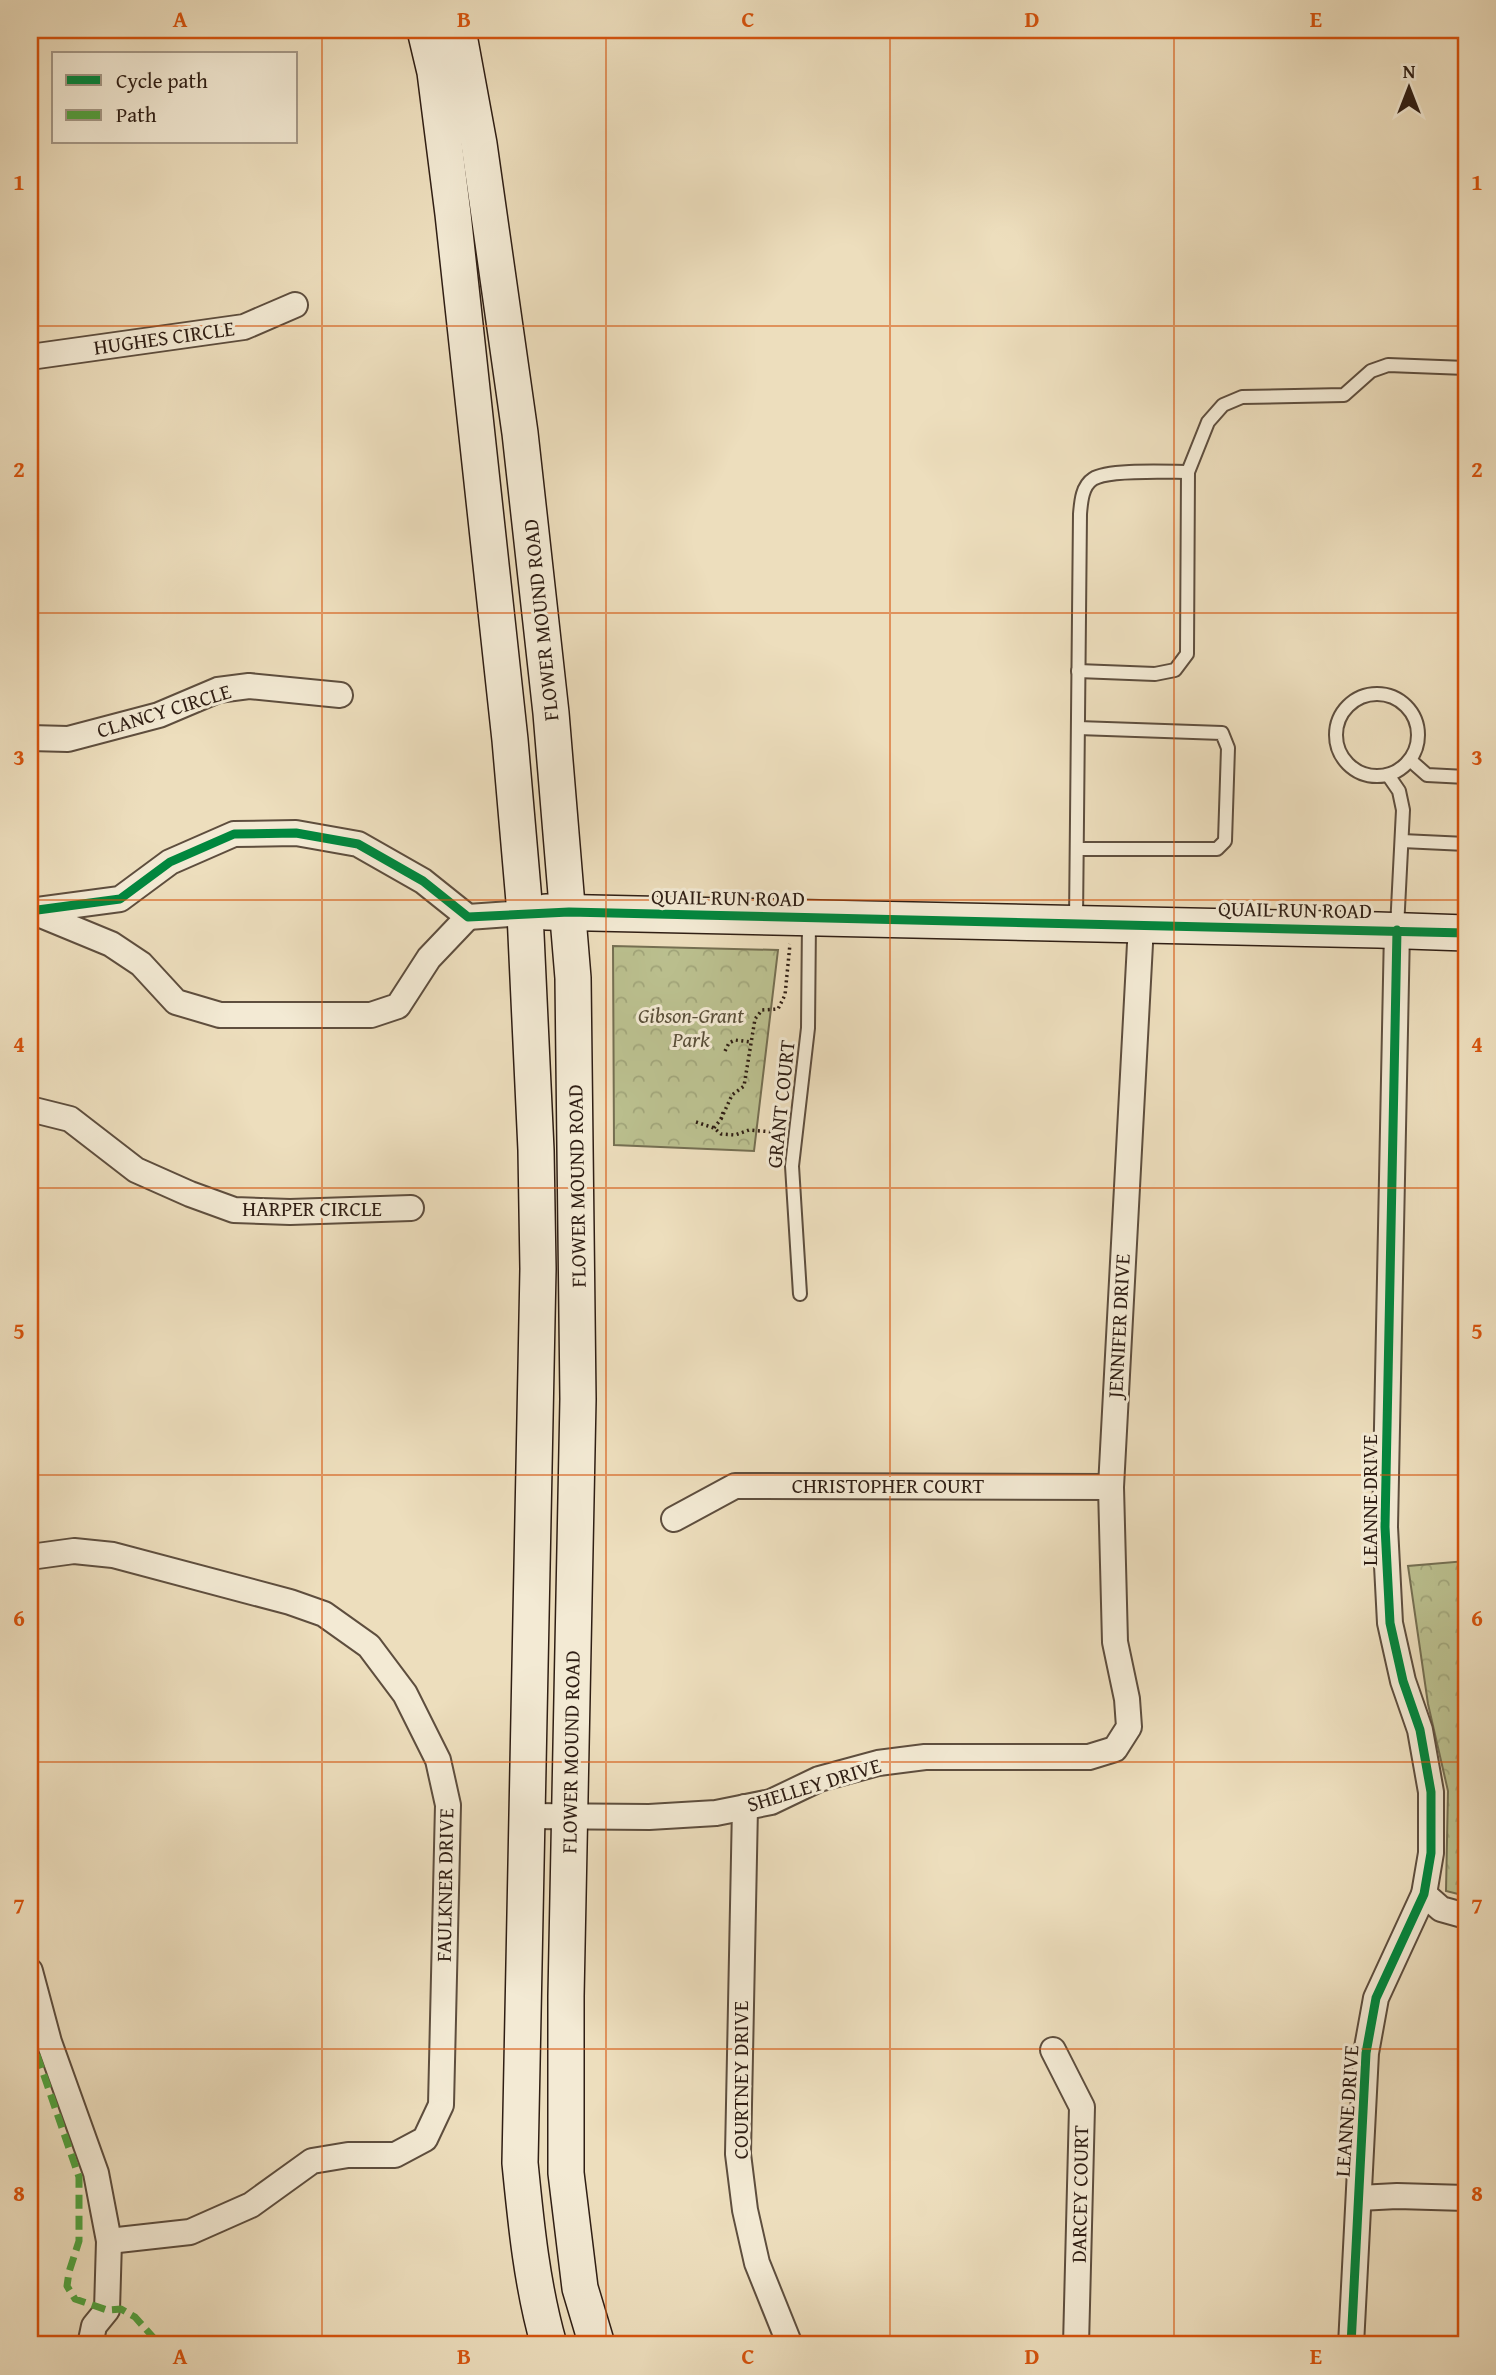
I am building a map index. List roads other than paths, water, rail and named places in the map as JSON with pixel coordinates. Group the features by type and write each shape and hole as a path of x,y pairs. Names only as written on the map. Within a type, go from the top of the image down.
{"main road":[{"name":"FLOWER MOUND ROAD","path":"425,30 435,72 458,253 509,726 525,913 536,1150 538,1269 520,2163 528,2243 549,2345"},
{"name":"FLOWER MOUND ROAD","path":"458,30 479,144 520,433 551,713 573,978 579,1299 566,1996 566,2172 580,2288 597,2345"},
{"name":"QUAIL RUN ROAD","path":"525,913 569,912 800,930 1076,923 1466,933"}],"street":[{"name":"HUGHES CIRCLE","path":"30,357 244,327 295,304"},
{"name":"CLANCY CIRCLE","path":"30,738 68,739 159,715 218,690 249,686 340,695"},
{"path":"30,911 111,944 141,964 176,1002 220,1015 371,1015 398,1006 429,958 468,917 423,881 358,844 296,834 234,835 170,862 120,899 111,911 108,926 111,944"},
{"path":"30,911 120,899"},
{"name":"QUAIL RUN ROAD","path":"468,917 525,913"},
{"name":"JENNIFER DRIVE","path":"1129,1727 1127,1699 1115,1642 1111,1487 1141,925"},
{"name":"LEANNE DRIVE","path":"1351,2345 1366,2053 1376,1998 1424,1894 1431,1853 1431,1792 1420,1730 1403,1681 1390,1623 1385,1527 1397,930"},
{"name":"HARPER CIRCLE","path":"30,1109 70,1119 136,1170 234,1210 290,1212 411,1208"},
{"name":"CHRISTOPHER COURT","path":"674,1519 735,1486 1111,1487"},
{"name":"FAULKNER DRIVE","path":"30,1557 74,1550 113,1555 290,1602 324,1614 369,1646 405,1694 438,1760 448,1805 441,2105 425,2139 395,2155 348,2155 312,2161 251,2205 190,2232 109,2241"},
{"name":"SHELLEY DRIVE","path":"527,1816 649,1817 716,1812 771,1802 819,1779 878,1763 925,1757 1089,1757 1115,1749 1129,1727"},
{"name":"COURTNEY DRIVE","path":"745,1807 738,2154 745,2210 757,2263 790,2345"},
{"path":"1424,1894 1441,1909 1466,1916"},
{"path":"30,1971 49,2042 96,2172 109,2241 107,2310 92,2336"},
{"name":"DARCEY COURT","path":"1054,2050 1082,2107 1076,2345"},
{"path":"1359,2198 1466,2198"}],"lane":[{"path":"1078,671 1155,674 1175,670 1187,654 1188,472 1208,422 1223,405 1242,397 1344,394 1371,371 1388,365 1466,368"},
{"path":"1076,923 1082,495 1092,479 1107,473 1188,472"},
{"path":"1376,693 1401,701 1416,722 1418,735 1410,760 1388,775 1362,774 1340,755 1335,742 1335,728 1340,714 1350,703 1362,696 1376,693"},
{"path":"1077,849 1217,849 1225,841 1228,748 1222,733 1078,728"},
{"path":"1410,760 1427,775 1466,777"},
{"path":"1388,775 1399,791 1403,810 1397,930"},
{"path":"1402,841 1466,844"},
{"name":"GRANT COURT","path":"800,930 808,1028 792,1166 800,1294"}],"park label":[{"name":"Gibson-Grant Park","path":"691,1028"}]}
